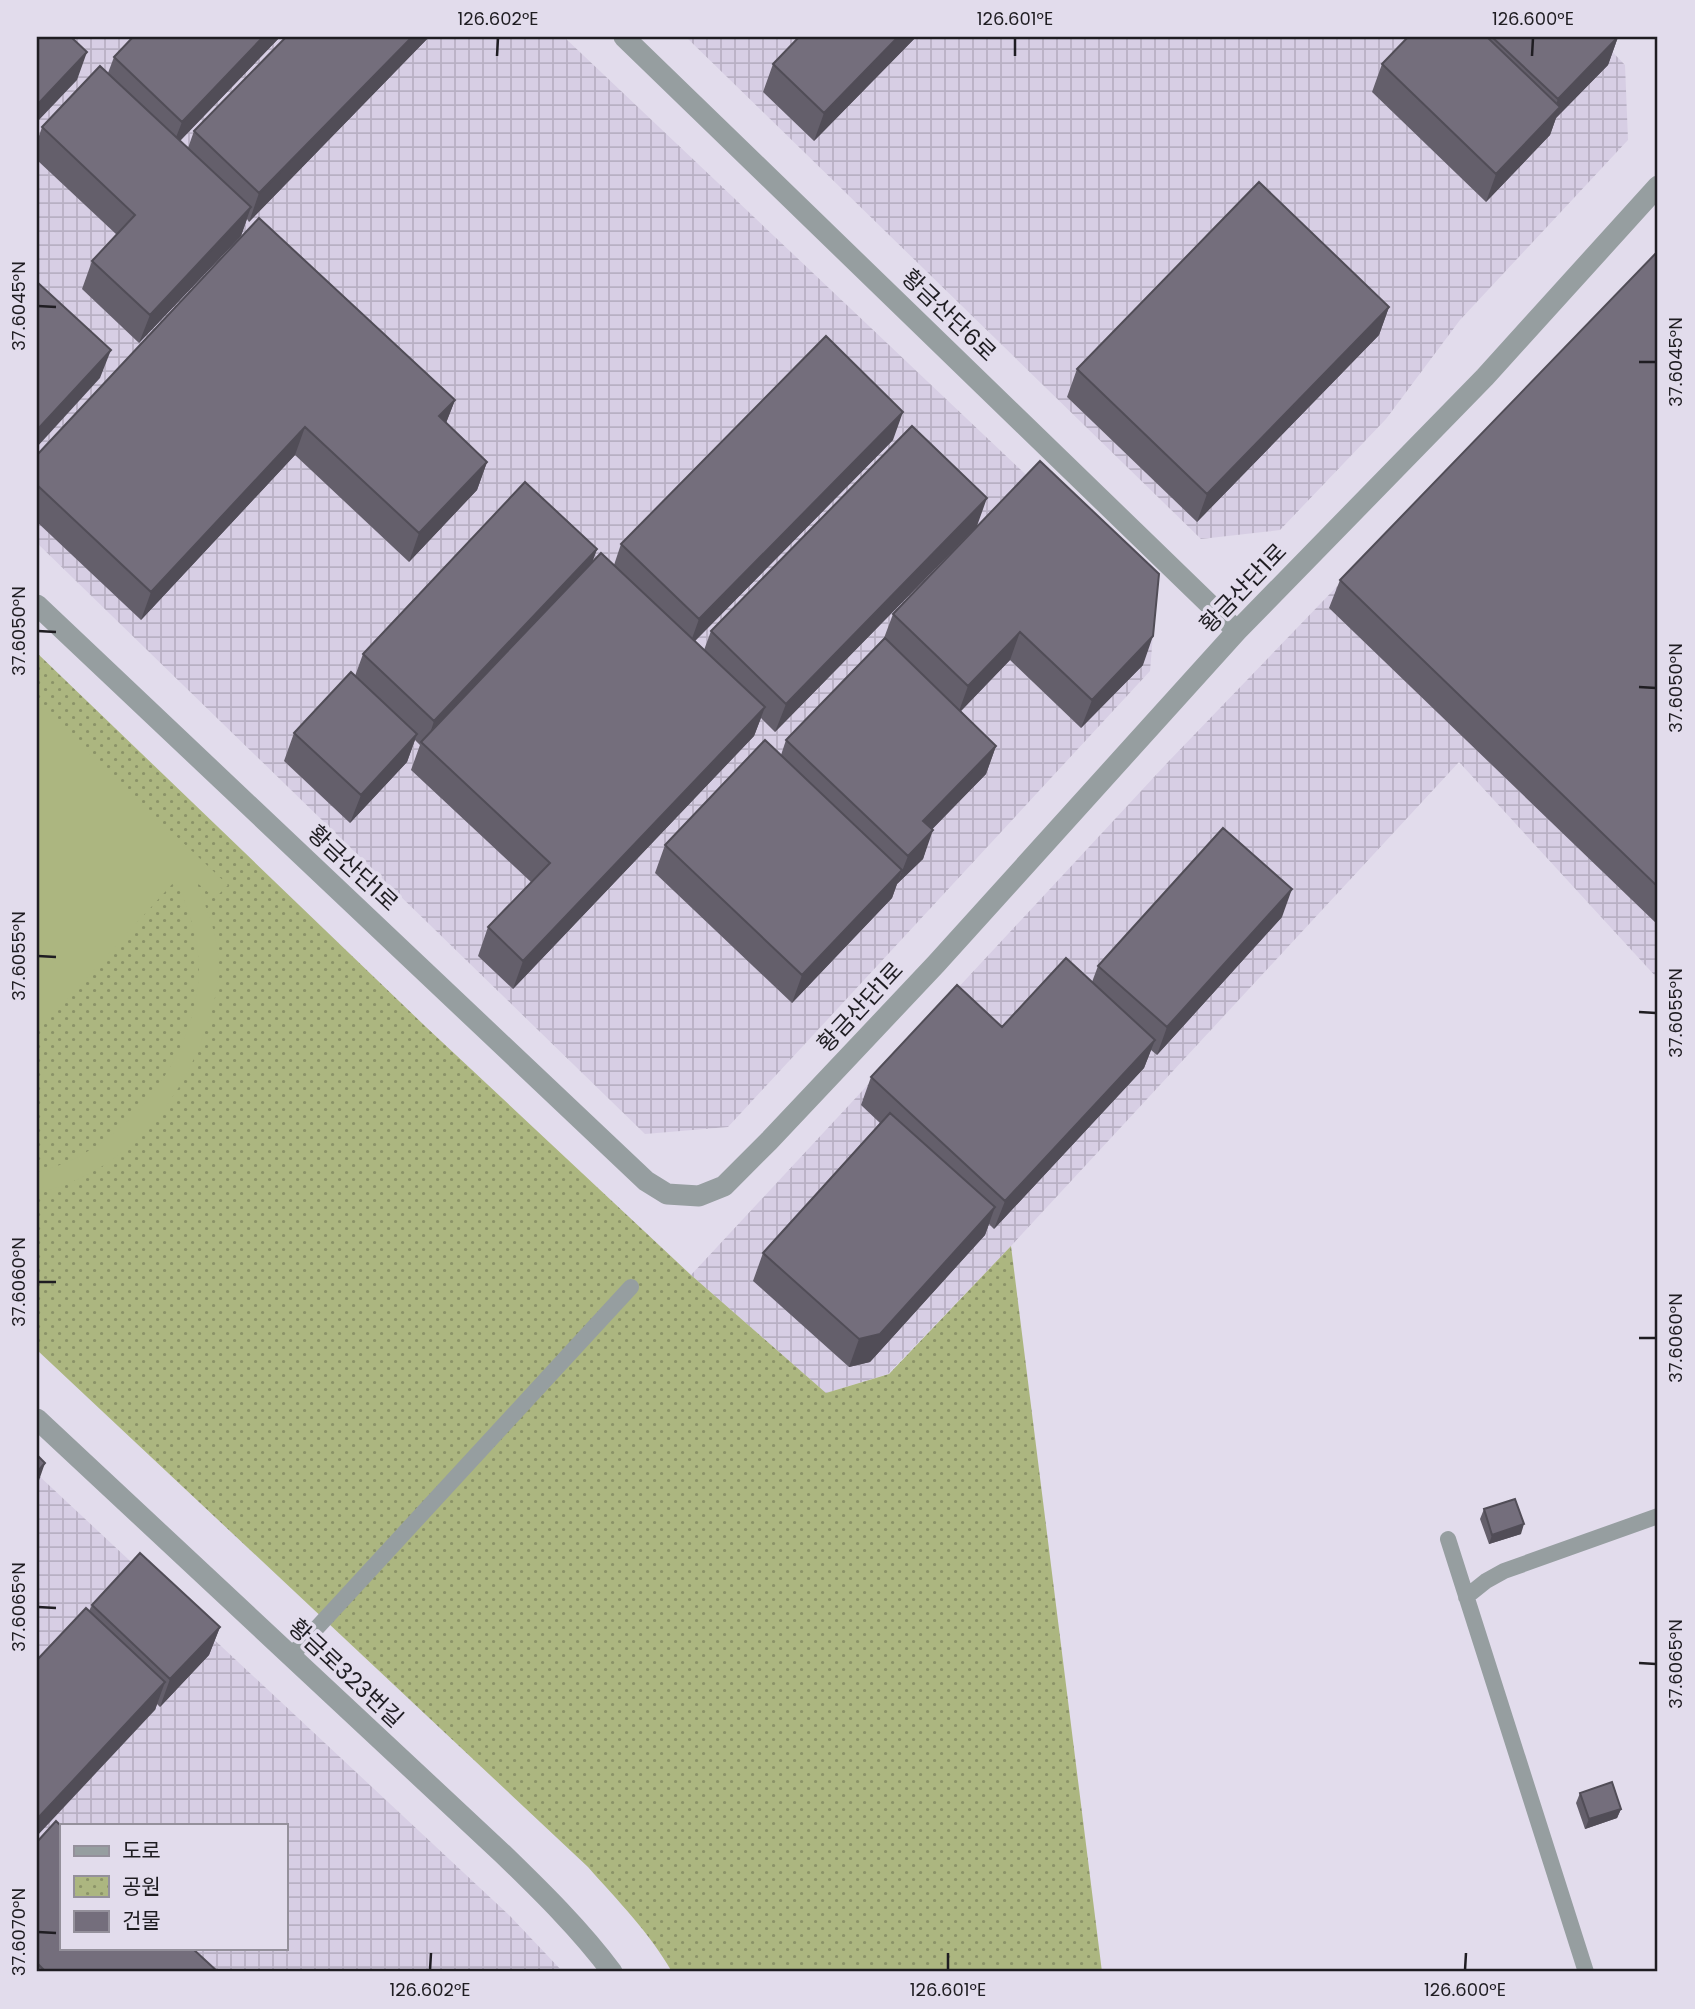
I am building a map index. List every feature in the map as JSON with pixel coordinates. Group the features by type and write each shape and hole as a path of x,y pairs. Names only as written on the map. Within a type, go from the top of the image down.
{"street":[{"name":"황금산단6로","path":"624,37 1237,631"},
{"name":"황금산단1로","path":"37,605 646,1181 667,1194 699,1196 724,1186 769,1141 936,964 1237,631 1485,377 1658,186"},
{"name":"황금로323번길","path":"37,1419 503,1854 552,1902 612,1972"}],"lane":[{"path":"290,1657 631,1287"},
{"path":"1466,1597 1504,1571 1658,1517"},
{"path":"1448,1539 1586,1972"}],"shaded area":[{"path":"37,37 564,37 1156,598 1150,671 728,1127 645,1134 37,543"},
{"path":"686,37 1598,37 1625,65 1628,140 1460,320 1386,419 1280,530 1201,539"},
{"path":"1658,253 1658,979 1459,762 1011,1246 888,1374 826,1393 691,1275 1168,762"},
{"path":"37,1474 510,1916 563,1972 37,1972"}],"green space":[{"path":"37,653 426,1027 691,1275 826,1393 889,1374 1011,1246 1102,1972 672,1972 643,1930 588,1867 37,1350"},
{"path":"37,705 228,885 215,898 196,882 214,932 219,972 206,1028 181,1084 143,1133 120,1153 95,1171 67,1184 37,1193 37,1172 67,1162 96,1146 122,1126 145,1102 165,1075 181,1046 192,1015 199,971 194,931 175,881 37,1032"}],"building":[{"path":"37,37 71,37 87,52 37,105"},
{"path":"133,37 263,37 182,122 114,57"},
{"path":"286,37 412,37 259,193 194,131"},
{"path":"799,37 898,37 824,113 773,64"},
{"path":"1408,37 1487,37 1560,107 1496,174 1382,64"},
{"path":"1492,37 1618,37 1558,99"},
{"path":"100,66 251,207 150,315 92,261 135,215 42,127"},
{"path":"1259,182 1389,307 1207,494 1077,369"},
{"path":"259,218 455,400 439,416 487,462 419,533 305,427 151,592 37,485 37,455"},
{"path":"1658,251 1658,887 1340,580"},
{"path":"37,282 111,350 37,430"},
{"path":"826,336 903,412 699,619 621,544"},
{"path":"912,426 987,498 786,704 711,631"},
{"path":"1040,461 1159,574 1153,636 1092,700 1020,632 968,686 893,614"},
{"path":"525,482 597,549 434,721 363,654"},
{"path":"601,553 765,707 523,961 488,927 550,863 421,742"},
{"path":"885,638 996,746 923,821 933,830 908,856 786,740"},
{"path":"351,672 417,734 361,795 294,733"},
{"path":"765,740 902,870 802,975 665,845"},
{"path":"1223,828 1292,889 1167,1027 1098,966"},
{"path":"1066,958 1155,1040 1005,1201 871,1077 957,985 1002,1027"},
{"path":"890,1113 995,1207 880,1334 859,1339 763,1253"},
{"path":"37,1455 45,1463 37,1472"},
{"path":"1515,1499 1524,1524 1492,1535 1484,1509"},
{"path":"140,1553 220,1627 170,1679 92,1605"},
{"path":"86,1608 165,1682 37,1819 37,1660"},
{"path":"1612,1782 1621,1809 1589,1819 1580,1793"},
{"path":"56,1821 60,1825 60,1950 194,1950 218,1972 46,1972 37,1963 37,1842"}]}
